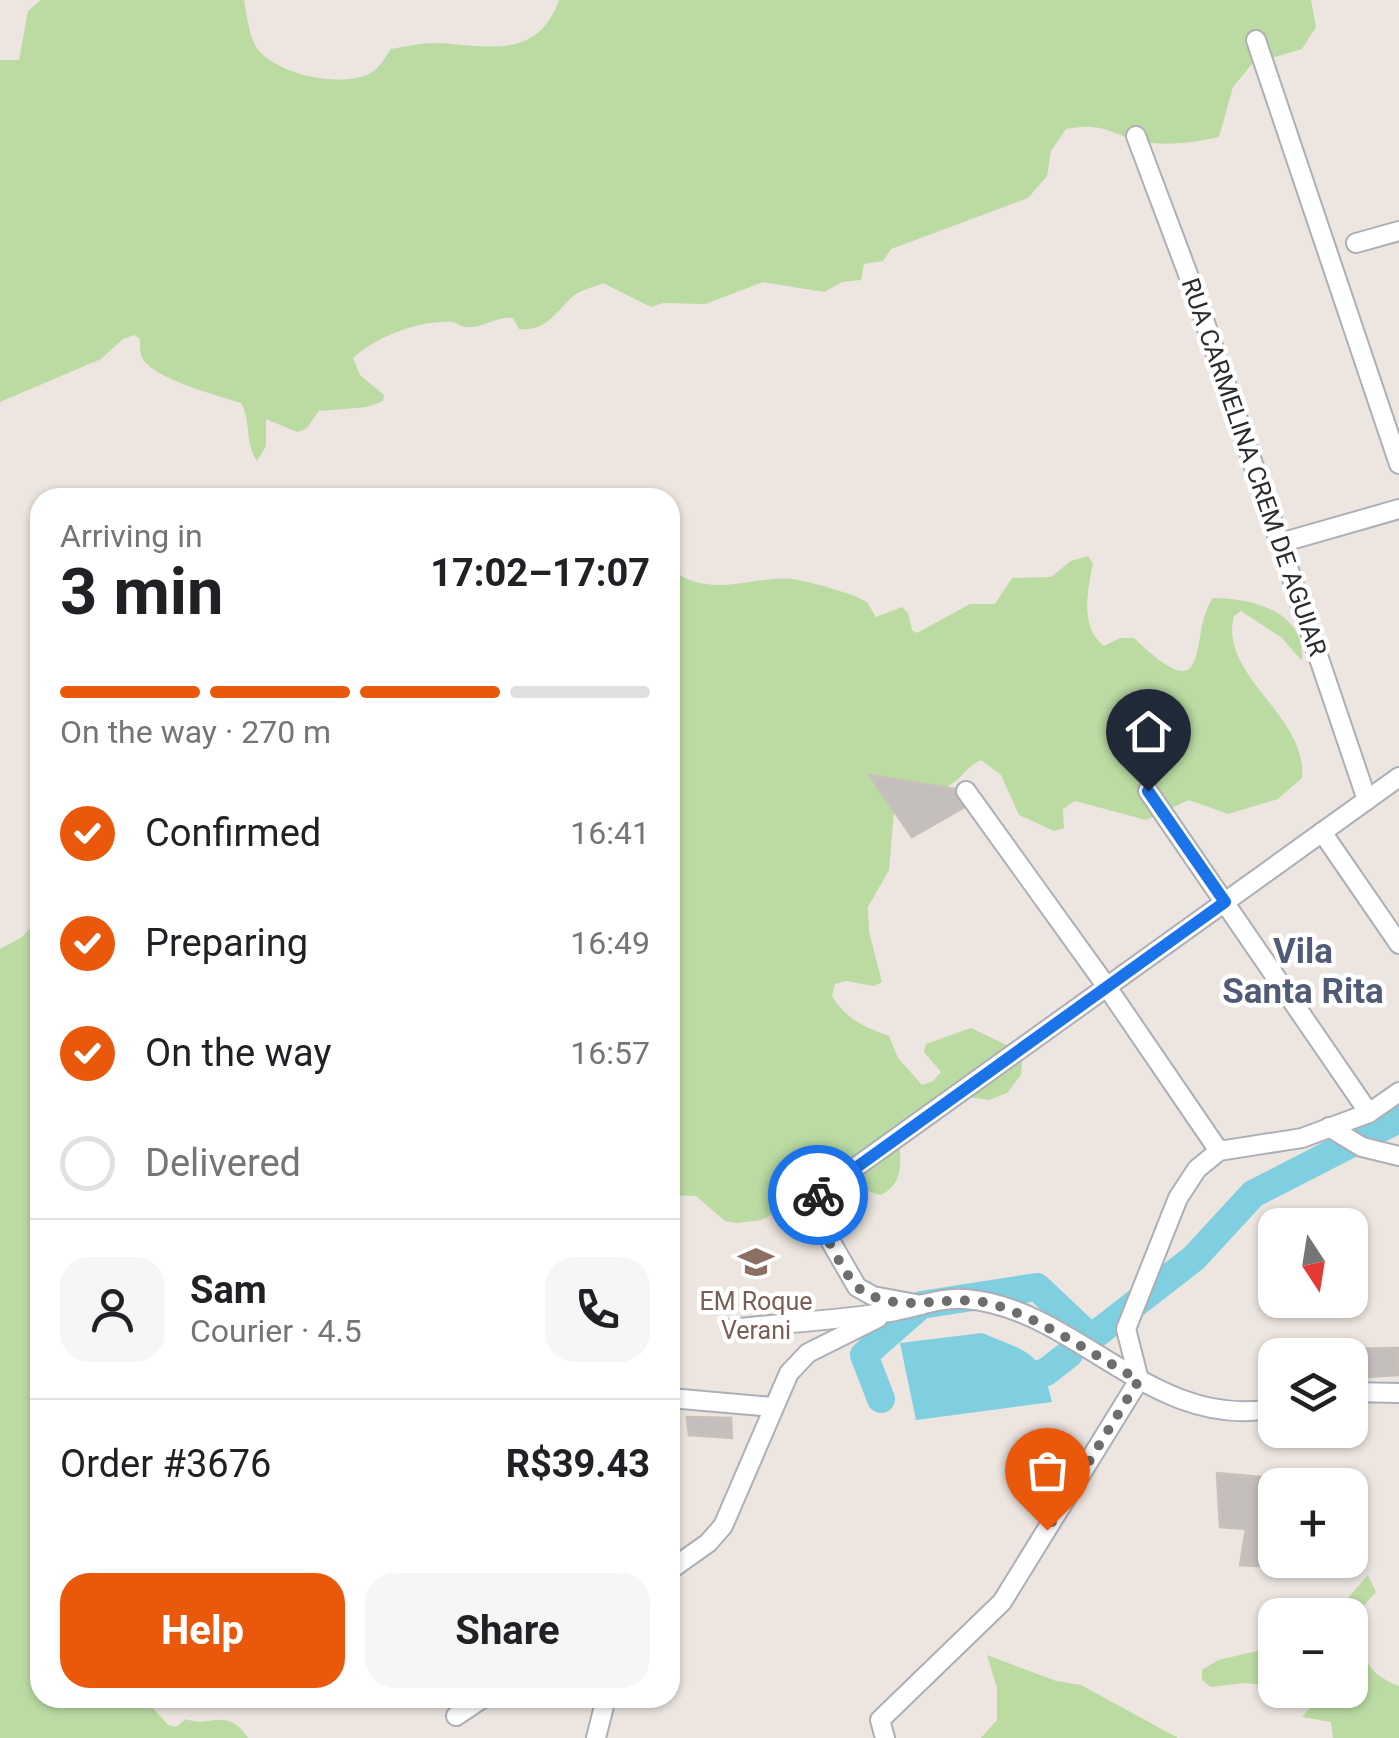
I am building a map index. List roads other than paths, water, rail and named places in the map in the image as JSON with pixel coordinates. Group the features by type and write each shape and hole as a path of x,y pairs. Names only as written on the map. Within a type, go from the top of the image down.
{"street":[{"path":"1256,40 1399,464"},
{"name":"RUA CARMELINA CREM DE AGUIAR","path":"1136,136 1195,293 1367,800"},
{"path":"1356,243 1399,231"},
{"path":"1280,544 1399,508"},
{"path":"922,1305 873,1296 857,1288 813,1211 817,1195 1399,777"},
{"path":"966,791 1108,987 1219,1150"},
{"path":"1148,791 1369,1113"},
{"path":"1322,832 1399,944"},
{"path":"882,1729 1002,1602 1139,1380 1126,1329 1178,1198 1197,1170 1219,1150 1302,1138 1369,1113 1399,1092"},
{"path":"1328,1127 1362,1147 1399,1156"},
{"path":"731,1329 892,1312 964,1298 995,1305 1048,1327 1139,1380 1193,1406 1258,1408"},
{"path":"680,1563 708,1543 723,1526 789,1373 808,1352 892,1312"},
{"path":"1368,1392 1399,1393"},
{"path":"680,1399 772,1407"},
{"path":"456,1716 468,1708"},
{"path":"596,1738 604,1708"}],"water":[{"path":"982,1333 1030,1355 1043,1372 1052,1402 916,1420 900,1343"}],"waterway":[{"path":"881,1399 864,1355 921,1305 1037,1287 1091,1338 1194,1258 1253,1194 1399,1119"},
{"path":"1026,1378 1046,1372 1069,1354"}],"place":[{"name":"EM Roque Verani","path":"756,1262"}],"district":[{"name":"Vila Santa Rita","path":"1303,971"}]}
